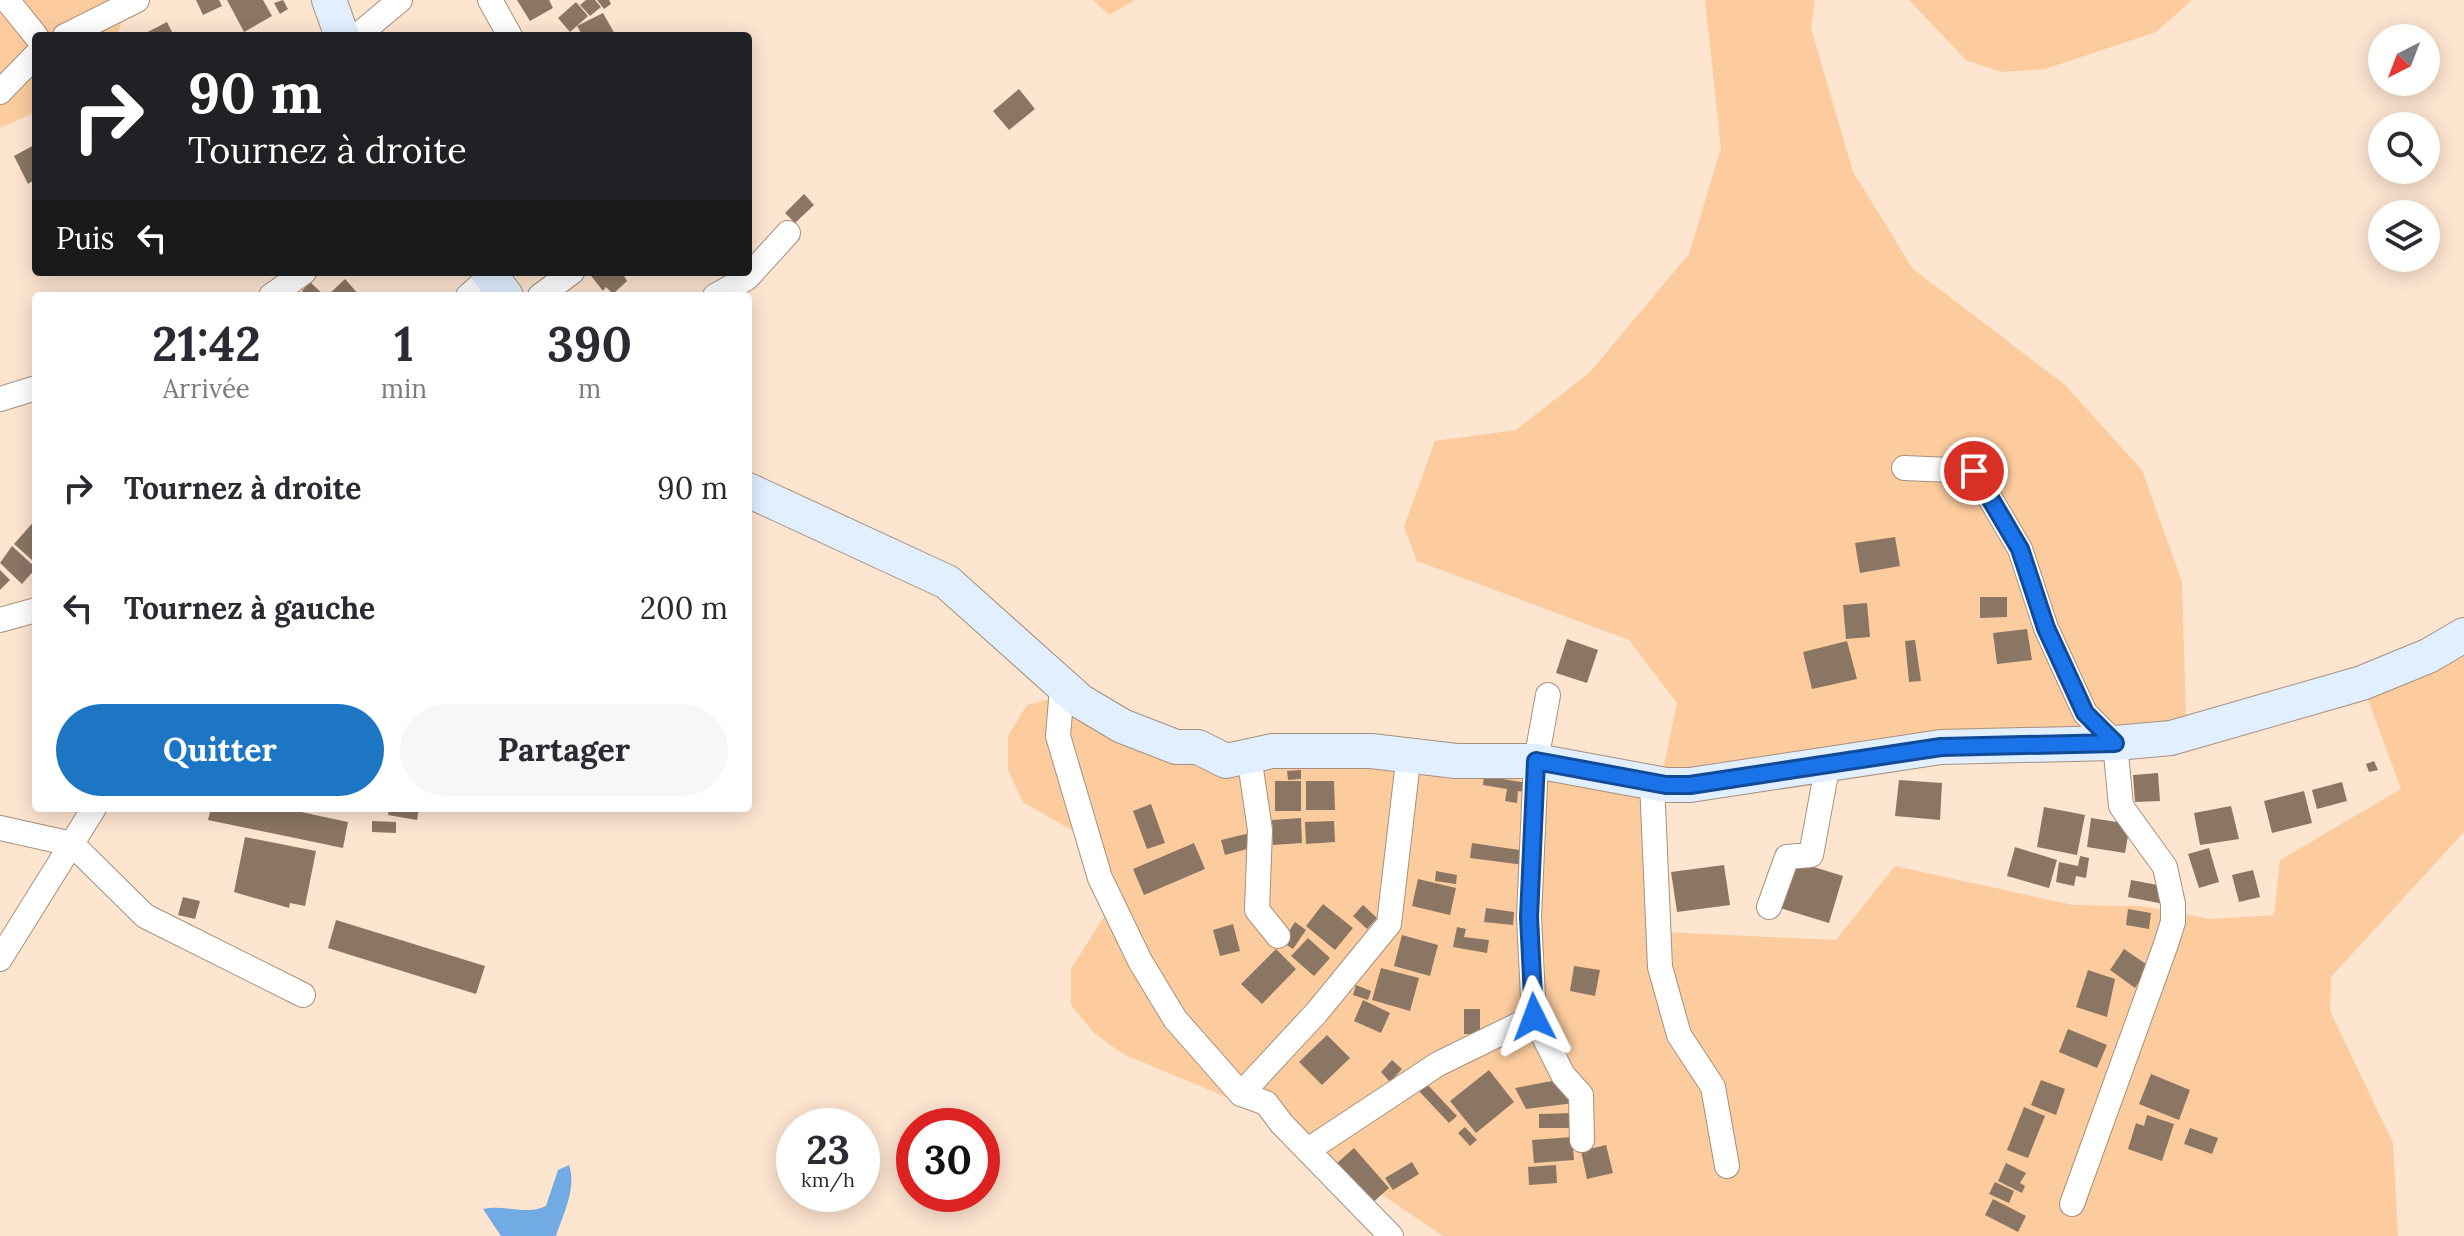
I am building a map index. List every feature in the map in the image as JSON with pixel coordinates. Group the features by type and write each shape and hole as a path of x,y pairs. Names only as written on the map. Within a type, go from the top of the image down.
{"street":[{"path":"7,0 33,32"},
{"path":"73,32 137,0"},
{"path":"329,0 341,32"},
{"path":"362,32 400,0"},
{"path":"490,0 508,32"},
{"path":"0,92 32,59"},
{"path":"752,273 788,233"},
{"path":"276,292 298,276"},
{"path":"545,292 567,276"},
{"path":"722,292 749,276"},
{"path":"0,399 32,389"},
{"path":"1904,468 1974,471 2020,549 2046,628 2085,713 2115,743 2121,806 2165,867 2173,922 2072,1204"},
{"path":"752,493 947,582 1062,688 1122,726 1176,747 1198,747 1226,761 1272,751 1409,753 1456,761 1536,761 1652,782 1690,785 1941,747 2115,743 2171,738 2362,683 2428,656 2464,635"},
{"path":"0,620 32,611"},
{"path":"1062,688 1058,736 1100,878 1140,961 1175,1019 1241,1094 1266,1103 1391,1236"},
{"path":"1548,695 1536,761 1529,917 1534,1017 1563,1075 1581,1095 1582,1140"},
{"path":"1241,1094 1317,1012 1389,924 1409,753"},
{"path":"1249,756 1260,830 1257,910 1278,936"},
{"path":"1769,907 1787,857 1811,855 1828,763"},
{"path":"1652,782 1660,967 1679,1035 1713,1087 1727,1166"},
{"path":"0,959 92,812"},
{"path":"0,828 72,844 145,916 303,995"},
{"path":"1308,1150 1438,1064 1534,1017"}],"shaded area":[{"path":"0,0 129,0 118,32 32,32 32,114 0,128"},
{"path":"1093,0 1135,0 1109,15"},
{"path":"1705,0 1815,0 1811,28 1853,172 1913,269 2064,384 2142,470 2182,582 2187,747 1958,751 1660,790 1665,932 1836,940 1895,866 2073,905 2141,906 2210,919 2274,915 2280,860 2401,789 2362,683 2464,626 2464,832 2331,977 2330,1011 2393,1143 2398,1236 1443,1236 1257,1110 1123,1054 1094,1033 1071,1005 1071,969 1110,907 1090,841 1023,802 1008,770 1008,736 1027,705 1063,696 1192,744 1659,789 1677,703 1629,640 1417,561 1404,527 1435,441 1516,430 1590,372 1689,254 1721,148"},
{"path":"1909,0 2192,0 2156,32 2045,69 2001,72 1966,60"}],"water":[{"path":"569,1165 570,1192 556,1236 501,1236 483,1209 530,1210 546,1206 558,1170"}],"building":[{"path":"196,0 219,0 222,6 203,15"},
{"path":"227,0 263,0 272,16 244,32"},
{"path":"283,0 288,9 280,14 274,3"},
{"path":"517,0 549,0 553,8 530,21"},
{"path":"586,0 595,0 601,7 590,16 580,5"},
{"path":"597,0 609,0 611,4 604,9"},
{"path":"576,2 588,16 570,32 558,18"},
{"path":"603,13 614,32 581,32 577,26"},
{"path":"167,22 172,32 148,32"},
{"path":"1019,89 1035,109 1009,130 993,111"},
{"path":"32,146 32,182 28,184 14,156"},
{"path":"804,194 814,205 795,223 785,213"},
{"path":"591,276 624,276 627,281 615,292 606,287 603,291"},
{"path":"345,279 356,292 331,292"},
{"path":"310,282 321,292 303,292"},
{"path":"32,524 32,560 14,544"},
{"path":"1895,537 1900,566 1860,573 1855,543"},
{"path":"12,546 32,564 32,573 22,584 0,563"},
{"path":"0,570 10,580 0,590"},
{"path":"1980,597 2007,597 2007,617 1980,618"},
{"path":"1867,603 1870,637 1846,639 1843,605"},
{"path":"2027,629 2032,660 1997,664 1993,633"},
{"path":"1567,639 1598,650 1587,683 1556,673"},
{"path":"1915,640 1921,681 1909,682 1905,641"},
{"path":"1847,641 1857,679 1812,689 1803,652"},
{"path":"2374,761 2378,770 2369,772 2366,764"},
{"path":"1301,770 1301,779 1288,780 1287,771"},
{"path":"2158,773 2160,801 2135,802 2133,775"},
{"path":"1484,776 1528,783 1527,792 1518,791 1517,803 1505,801 1507,789 1483,785"},
{"path":"1899,780 1942,783 1940,820 1895,816"},
{"path":"1275,781 1301,781 1301,811 1275,811"},
{"path":"1306,781 1334,781 1335,810 1306,810"},
{"path":"2342,782 2347,801 2317,809 2312,790"},
{"path":"2304,791 2312,823 2272,833 2264,801"},
{"path":"1151,804 1165,843 1147,849 1133,811"},
{"path":"2231,806 2239,839 2200,845 2194,813"},
{"path":"2044,807 2085,815 2077,855 2037,847"},
{"path":"210,812 301,812 348,822 343,848 208,820"},
{"path":"388,812 418,812 417,820 388,815"},
{"path":"1301,818 1302,843 1273,845 1272,820"},
{"path":"2091,818 2130,824 2125,853 2087,847"},
{"path":"372,821 396,822 396,833 372,832"},
{"path":"1334,821 1335,842 1306,844 1305,822"},
{"path":"1254,832 1258,846 1225,855 1221,840"},
{"path":"245,837 316,851 305,906 290,903 289,908 234,892"},
{"path":"1194,843 1205,869 1144,895 1133,869"},
{"path":"1472,843 1526,851 1524,865 1470,858"},
{"path":"2015,847 2057,860 2049,888 2007,876"},
{"path":"2209,848 2219,882 2199,888 2188,854"},
{"path":"2080,856 2089,858 2086,878 2076,876 2074,886 2056,882 2059,862 2078,866"},
{"path":"1794,861 1843,876 1829,923 1780,908"},
{"path":"1724,865 1730,905 1677,912 1671,872"},
{"path":"2253,870 2260,897 2239,902 2232,875"},
{"path":"1436,871 1457,875 1456,884 1435,881"},
{"path":"1418,879 1456,888 1450,915 1412,906"},
{"path":"2131,880 2168,887 2164,904 2128,897"},
{"path":"183,897 200,901 195,919 178,915"},
{"path":"1323,904 1353,928 1335,950 1306,926"},
{"path":"1363,905 1377,918 1367,929 1353,916"},
{"path":"1486,908 1514,912 1513,925 1484,922"},
{"path":"2128,909 2151,913 2149,929 2126,925"},
{"path":"336,920 485,966 476,994 328,948"},
{"path":"1295,922 1306,930 1293,949 1282,942"},
{"path":"1233,924 1240,951 1220,956 1213,930"},
{"path":"1457,927 1466,929 1464,937 1489,940 1487,953 1453,947"},
{"path":"1402,935 1438,945 1430,976 1394,966"},
{"path":"1308,938 1330,958 1314,976 1291,956"},
{"path":"1276,949 1296,969 1262,1004 1241,984"},
{"path":"2124,949 2149,966 2135,988 2110,970"},
{"path":"1574,966 1600,970 1595,996 1570,991"},
{"path":"1381,968 1419,978 1410,1011 1372,1000"},
{"path":"2088,970 2115,979 2107,1017 2076,1007"},
{"path":"1356,985 1371,991 1368,1000 1353,995"},
{"path":"1363,1000 1390,1013 1381,1033 1354,1021"},
{"path":"1464,1009 1480,1009 1480,1034 1464,1034"},
{"path":"2068,1029 2107,1045 2097,1068 2059,1052"},
{"path":"1327,1035 1350,1058 1322,1085 1299,1062"},
{"path":"1392,1060 1402,1069 1390,1082 1381,1072"},
{"path":"1489,1070 1514,1102 1476,1133 1450,1101"},
{"path":"2151,1074 2190,1090 2179,1120 2139,1104"},
{"path":"1557,1080 1574,1103 1526,1109 1515,1088"},
{"path":"2041,1080 2065,1089 2056,1115 2031,1105"},
{"path":"1425,1082 1457,1116 1449,1123 1417,1089"},
{"path":"2024,1107 2045,1116 2028,1158 2007,1150"},
{"path":"1574,1113 1574,1128 1539,1128 1539,1114"},
{"path":"2147,1115 2174,1124 2162,1161 2128,1149 2136,1123 2144,1126"},
{"path":"1465,1127 1477,1140 1470,1146 1458,1133"},
{"path":"2190,1128 2218,1138 2212,1154 2184,1144"},
{"path":"1572,1137 1574,1160 1534,1163 1532,1140"},
{"path":"1606,1145 1613,1173 1587,1179 1581,1151"},
{"path":"1354,1148 1389,1188 1371,1204 1336,1164"},
{"path":"1412,1162 1419,1174 1393,1190 1385,1178"},
{"path":"2006,1163 2026,1173 2020,1183 2025,1186 2022,1193 1998,1181"},
{"path":"1556,1165 1557,1183 1529,1185 1528,1167"},
{"path":"1995,1182 2014,1191 2009,1203 1989,1194"},
{"path":"1993,1199 2026,1216 2018,1232 1985,1215"}],"route":[{"path":"1534,1017 1529,917 1536,761 1666,785 1690,785 1941,747 2115,743 2085,713 2046,628 2020,549 1974,471"}]}
